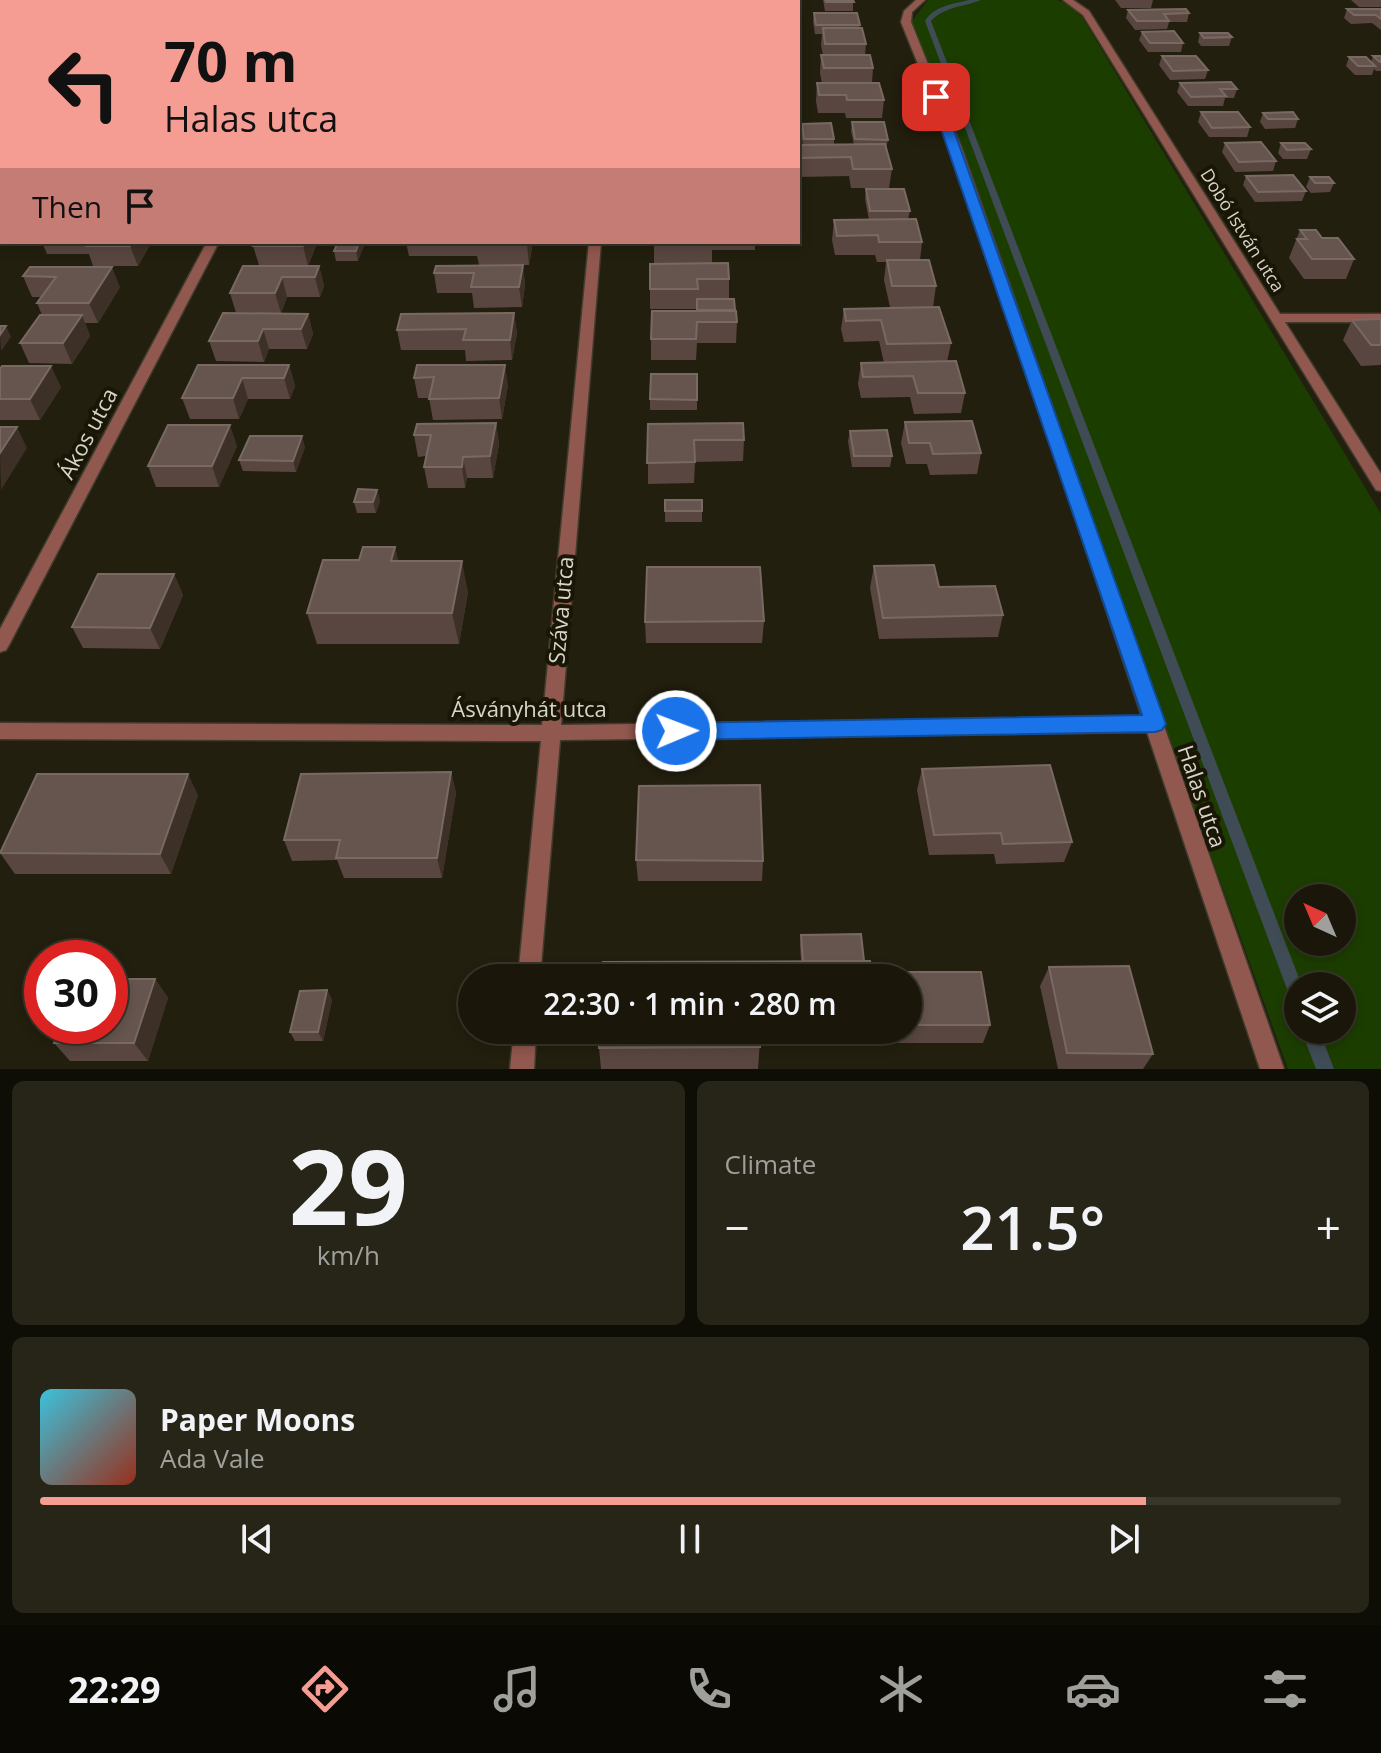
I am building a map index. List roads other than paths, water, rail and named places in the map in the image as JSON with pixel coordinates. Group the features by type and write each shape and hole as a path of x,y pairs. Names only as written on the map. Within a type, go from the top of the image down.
{"street":[{"name":"Halas utca","path":"921,0 908,11 906,22 961,161 1272,1069"},
{"name":"Dobó István utca","path":"1067,0 1086,13 1381,486"},
{"name":"Ákos utca","path":"0,645 212,244"},
{"name":"Száva utca","path":"530,964 595,244"},
{"path":"1277,318 1381,318"},
{"name":"Ásványhát utca","path":"0,731 549,733 1155,724"},
{"path":"522,1069 524,1044"}],"waterway":[{"path":"978,0 946,7 928,21 1289,972"},
{"path":"1315,1044 1325,1069"}]}
